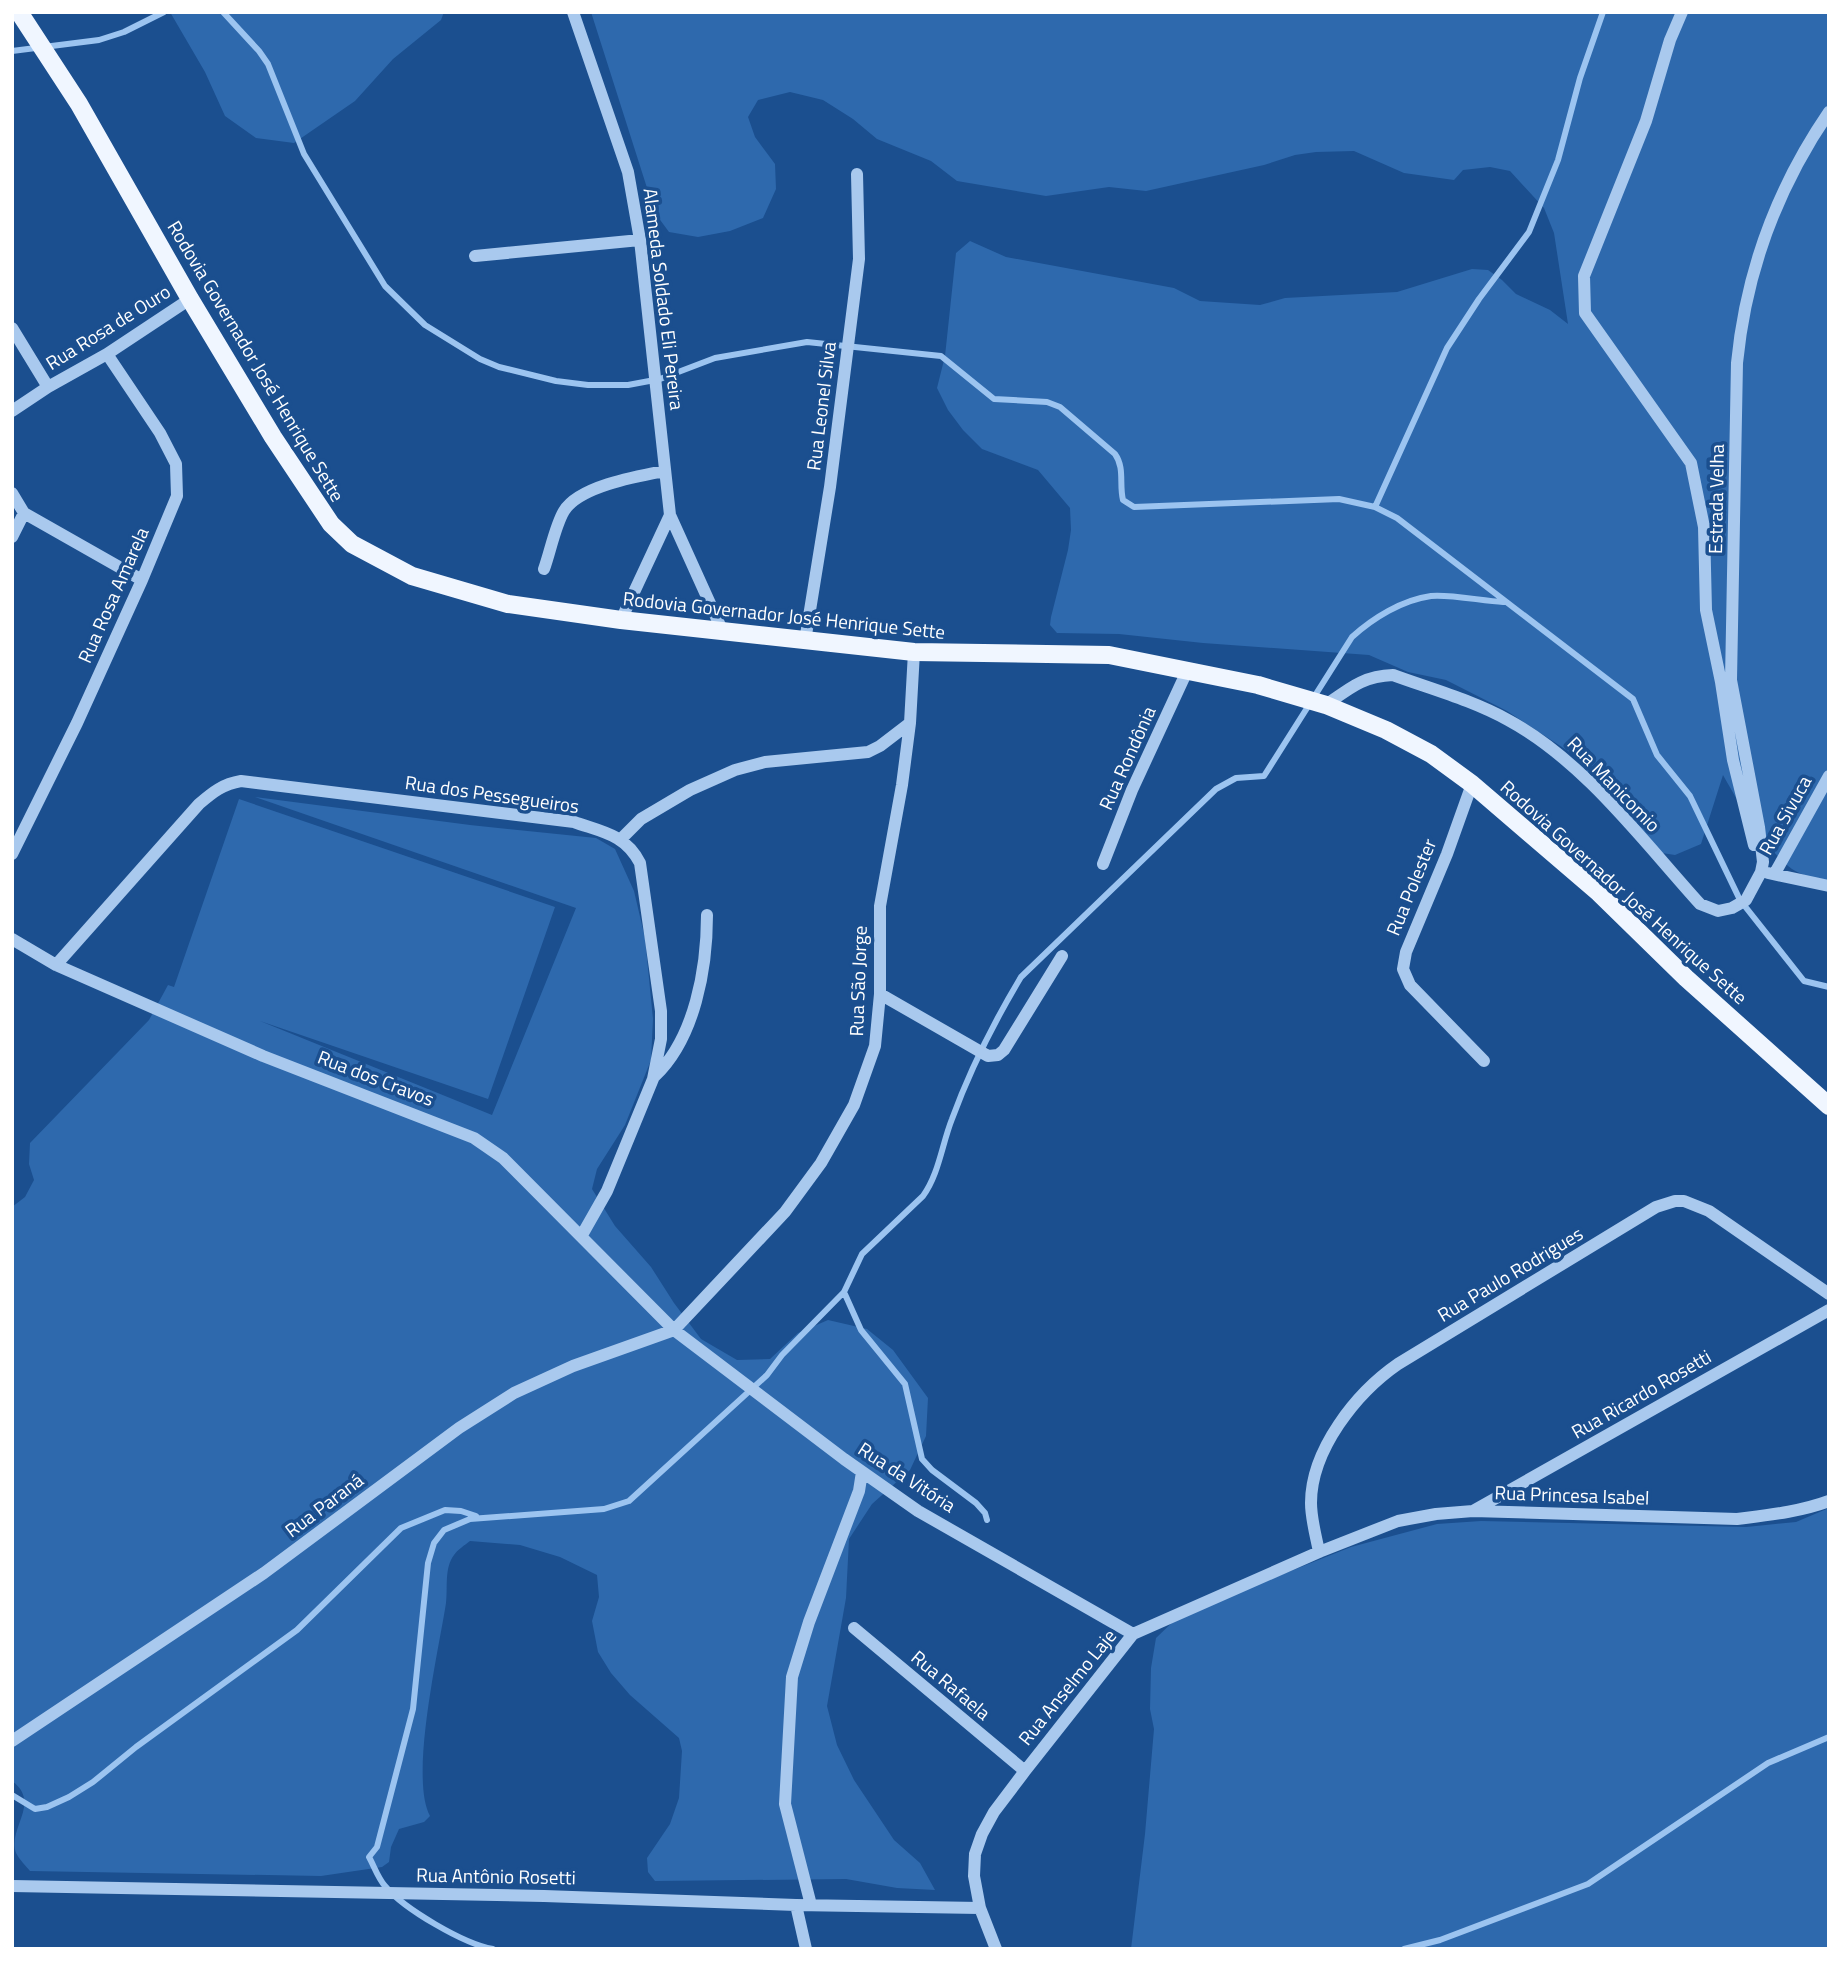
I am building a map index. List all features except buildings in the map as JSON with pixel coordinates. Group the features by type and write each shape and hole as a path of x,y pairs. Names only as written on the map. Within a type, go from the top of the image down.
{"main road":[{"name":"Rodovia Governador José Henrique Sette","path":"19,12 79,104 190,299 313,499 331,524 352,544 412,576 508,604 621,620 914,652 1109,655 1258,685 1326,705 1431,754 1472,783 1599,893 1686,978 1829,1106"}],"street":[{"name":"Alameda Soldado Eli Pereira","path":"573,12 628,173 640,240 670,515 722,630"},
{"path":"1682,12 1670,40 1646,121 1584,276 1584,313 1691,463 1704,527 1706,610 1733,760 1761,872 1829,886"},
{"name":"Estrada Velha","path":"1746,900 1761,872 1763,862 1759,827 1731,680 1741,321 1752,272 1788,177 1829,112"},
{"name":"Rua Leonel Silva","path":"805,641 830,488 859,259 857,174"},
{"path":"475,256 640,240"},
{"name":"Rua Rosa de Ouro","path":"12,411 107,354 190,299"},
{"path":"12,328 48,387"},
{"name":"Rua Rosa Amarela","path":"12,854 77,723 177,496 176,464 160,432 107,354"},
{"path":"544,569 564,510 578,498 593,490 665,471"},
{"path":"12,493 24,513 142,580"},
{"path":"12,537 24,513"},
{"path":"621,620 670,515"},
{"name":"Rua São Jorge","path":"674,1330 785,1212 821,1163 853,1105 875,1046 880,994 880,906 902,785 910,723 914,652"},
{"name":"Rua Rondônia","path":"1103,864 1132,790 1188,669"},
{"name":"Rua Manicomio","path":"1326,705 1356,683 1376,676 1393,675 1507,719 1553,749 1587,780 1700,904 1718,911 1732,908 1746,900"},
{"path":"582,1235 607,1191 653,1079 662,1039 661,1011 640,863 632,849 621,839 641,819 690,790 735,771 765,762 868,752 910,723"},
{"name":"Rua Sivuca","path":"1775,873 1829,776"},
{"name":"Rua dos Pessegueiros","path":"56,965 199,804 214,790 227,784 241,781 574,822 621,839"},
{"name":"Rua Polester","path":"1472,783 1447,854 1406,952 1403,969 1410,985 1484,1061"},
{"path":"653,1079 666,1066 698,997 706,954 707,915"},
{"name":"Rua dos Cravos","path":"12,939 56,965 263,1056 474,1138 503,1158 674,1330"},
{"path":"880,994 988,1056 998,1055 1004,1050 1062,956"},
{"name":"Rua Paulo Rodrigues","path":"1319,1552 1311,1503 1317,1461 1370,1386 1398,1364 1656,1207 1684,1201 1709,1211 1829,1294"},
{"name":"Rua Ricardo Rosetti","path":"1473,1511 1829,1310"},
{"name":"Rua da Vitória","path":"674,1330 862,1472 918,1510 1133,1634"},
{"name":"Rua Paraná","path":"12,1741 264,1573 459,1428 514,1393 573,1366 674,1330"},
{"path":"811,1905 785,1804 792,1677 809,1622 859,1491 862,1472"},
{"name":"Rua Princesa Isabel","path":"1319,1552 1398,1521 1436,1514 1473,1511 1737,1519 1774,1515 1829,1501"},
{"name":"Rua Anselmo Laje","path":"996,1949 980,1908 974,1876 979,1844 994,1811 1024,1770 1133,1634 1319,1552"},
{"name":"Rua Rafaela","path":"855,1628 1024,1770"},
{"name":"Rua Antônio Rosetti","path":"12,1886 980,1908"},
{"path":"796,1905 806,1949"}],"shaded area":[{"path":"170,12 444,12 441,20 393,59 355,101 294,143 256,138 225,116 205,72"},
{"path":"591,12 1829,12 1829,882 1792,869 1772,850 1753,825 1723,775 1701,844 1675,855 1662,853 1652,847 1619,802 1597,783 1571,753 1507,711 1446,680 1408,672 1369,655 1119,634 1057,633 1050,625 1068,550 1070,508 1038,470 982,449 948,410 937,388 945,356 956,253 970,241 1006,257 1174,288 1200,301 1260,305 1285,298 1397,292 1472,269 1488,270 1516,294 1550,310 1568,324 1554,233 1544,208 1510,171 1490,167 1463,170 1454,180 1404,173 1354,151 1316,152 1146,191 1109,187 1046,196 957,181 931,161 877,139 853,119 823,100 790,92 758,100 748,117 755,137 775,164 776,189 763,218 730,231 698,237 669,232 655,213"},
{"path":"255,797 470,825 596,838 615,849 634,891 645,938 653,1019 651,1060 625,1125 597,1169 592,1189 615,1226 651,1267 701,1339 737,1360 770,1359 798,1333 828,1320 867,1329 893,1350 928,1398 926,1436 910,1470 872,1504 849,1539 846,1598 827,1706 837,1745 854,1780 894,1840 920,1863 935,1890 897,1888 846,1879 655,1881 648,1872 647,1858 670,1824 679,1798 682,1751 679,1738 630,1695 611,1673 598,1652 592,1621 599,1597 597,1575 560,1557 520,1545 470,1541 455,1553 451,1560 432,1680 423,1773 424,1798 430,1816 424,1822 399,1829 391,1847 389,1862 382,1867 321,1876 30,1871 17,1855 14,1844 24,1798 12,1781 12,1207 25,1197 34,1180 29,1164 30,1143 149,1020 168,985 174,987 239,799 555,907 488,1099 260,1021 492,1115 576,908"},
{"path":"1829,1508 1829,1949 1131,1949 1154,1729 1150,1709 1151,1668 1156,1638 1180,1615 1351,1547 1437,1524 1481,1521 1746,1527 1796,1522"}],"waterway":[{"path":"12,51 99,40 124,32 164,12"},
{"path":"223,12 268,64 304,154 385,286 425,325 480,359 499,367 556,381 588,385 628,385 660,379 715,358 807,342 941,356 994,399 1047,402 1060,407 1115,454 1121,470 1123,500 1134,507 1339,499 1375,507 1397,518 1633,699 1657,755 1690,796 1740,900 1804,981 1829,987"},
{"path":"1375,507 1447,348 1479,299 1529,232 1558,160 1580,78 1603,12"},
{"path":"493,1949 451,1933 406,1905 383,1883 369,1857 377,1847 413,1709 428,1563 434,1543 444,1530 470,1519 604,1509 629,1501 767,1375 782,1355 844,1292 862,1254 923,1196 937,1169 952,1119 975,1064 1021,977 1216,789 1236,778 1264,776 1352,637 1360,630 1399,606 1420,598 1447,596 1503,602"},
{"path":"844,1292 861,1330 905,1384 922,1459 932,1470 976,1503 985,1513 987,1520"},
{"path":"12,1795 35,1809 47,1807 69,1797 297,1630 401,1528 445,1510 476,1516"},
{"path":"1404,1949 1440,1940 1588,1884 1768,1763 1829,1737"}]}
